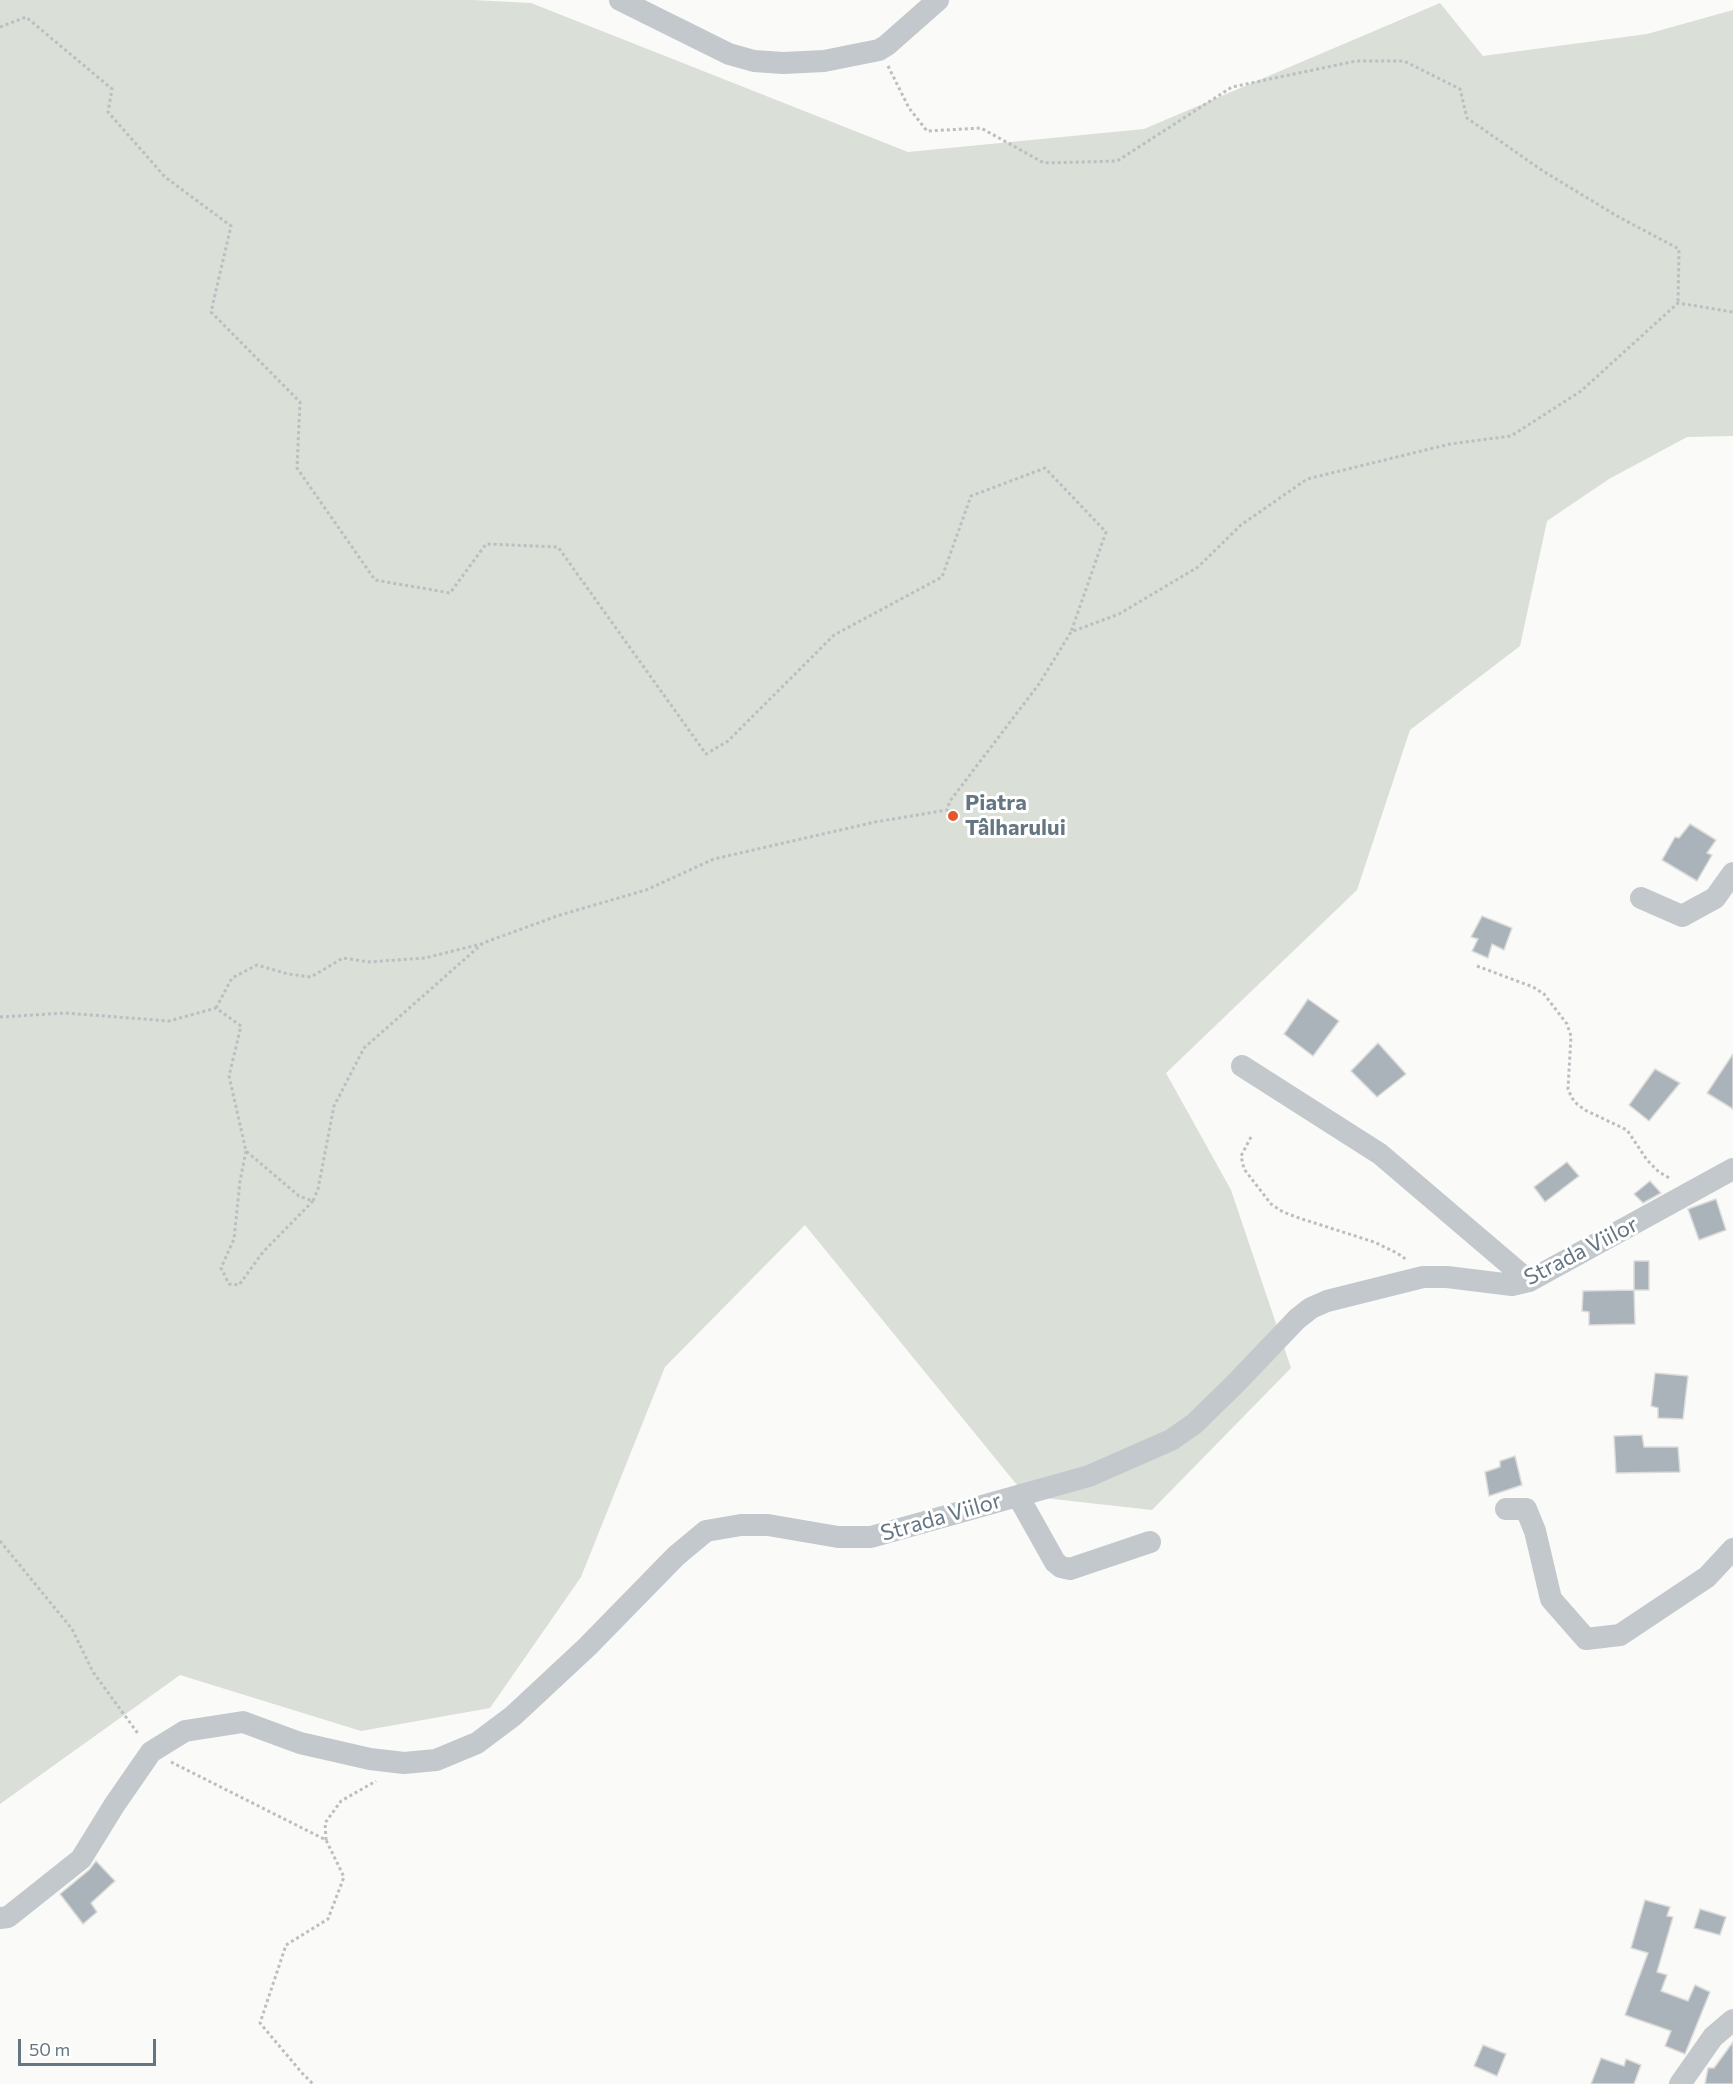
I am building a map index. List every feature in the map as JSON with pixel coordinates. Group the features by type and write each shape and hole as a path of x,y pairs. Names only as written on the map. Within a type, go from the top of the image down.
{"street":[{"path":"620,0 729,54 754,61 783,63 824,62 880,49 938,0"},
{"path":"1641,898 1682,916 1715,898 1733,873"},
{"path":"1242,1066 1380,1154 1528,1281"},
{"name":"Strada Viilor","path":"152,1752 185,1731 243,1722 300,1743 370,1759 404,1763 436,1760 477,1743 513,1716 587,1647 676,1556 706,1532 741,1525 759,1525 838,1537 871,1537 1089,1476 1171,1440 1194,1424 1311,1308 1327,1301 1423,1277 1447,1277 1512,1285 1528,1281 1618,1234 1690,1191 1733,1169"},
{"path":"1018,1496 1055,1562 1061,1567 1070,1569 1150,1542"},
{"path":"1506,1509 1526,1509 1535,1531 1551,1599 1586,1639 1620,1635 1707,1577 1733,1549"},
{"path":"0,1917 8,1917 81,1859 114,1804 152,1752"},
{"path":"1680,2084 1713,2037 1733,2020"}],"path":[{"path":"0,27 26,17 112,89 108,112 165,177 231,226 211,312 300,402 297,468 375,580 450,593 486,544 558,547 706,754 728,741 834,635 942,577 971,496 1045,468 1106,532 1071,633 1039,684 950,801 947,810 875,822 714,859 646,890 560,915 483,943 425,958 369,962 343,958 311,977 288,974 257,965 232,978 216,1008 169,1021 66,1013 0,1017"},
{"path":"880,49 909,108 927,131 981,128 1044,163 1118,161 1232,87 1356,61 1404,61 1460,89 1467,117 1543,171 1617,216 1679,249 1678,303 1581,391 1511,436 1450,444 1307,479 1240,525 1198,567 1119,614 1071,633"},
{"path":"1678,303 1733,312"},
{"path":"216,1008 241,1026 229,1076 246,1151 240,1181 234,1239 221,1268 229,1284 238,1285 263,1252 313,1201 318,1188 334,1106 364,1048 483,943"},
{"path":"1477,966 1533,987 1544,994 1567,1024 1571,1035 1568,1089 1576,1104 1627,1130 1642,1153 1659,1172 1690,1191"},
{"path":"1251,1137 1241,1156 1244,1169 1271,1204 1283,1212 1374,1242 1397,1253 1423,1277"},
{"path":"246,1151 299,1196 313,1201"},
{"path":"0,1540 72,1629 93,1672 152,1752 326,1840"},
{"path":"313,2084 260,2022 286,1945 328,1919 344,1877 326,1840 325,1823 341,1801 404,1763"}],"shaded area":[{"path":"0,0 472,0 531,3 908,152 1144,129 1440,3 1483,56 1647,34 1733,10 1733,436 1687,437 1609,479 1547,521 1520,646 1410,730 1357,890 1166,1073 1231,1190 1291,1368 1152,1510 1026,1496 805,1225 665,1367 581,1577 490,1708 361,1731 180,1675 0,1804"}],"building":[{"path":"1690,824 1716,840 1707,853 1712,855 1697,881 1662,860 1675,837 1679,838"},
{"path":"1482,916 1512,928 1504,950 1492,944 1488,958 1472,951 1478,939 1471,937"},
{"path":"1308,999 1339,1021 1313,1056 1284,1034"},
{"path":"1378,1043 1406,1074 1377,1097 1351,1071"},
{"path":"1733,1054 1733,1109 1707,1093"},
{"path":"1655,1069 1680,1083 1649,1121 1629,1105"},
{"path":"1567,1162 1579,1176 1545,1202 1534,1187"},
{"path":"1650,1181 1661,1193 1643,1203 1634,1194"},
{"path":"1716,1199 1726,1230 1699,1240 1688,1209"},
{"path":"1634,1261 1649,1261 1649,1290 1634,1290"},
{"path":"1634,1290 1635,1324 1589,1325 1589,1312 1582,1311 1583,1291"},
{"path":"1655,1373 1688,1376 1683,1419 1658,1418 1658,1408 1651,1406"},
{"path":"1642,1435 1644,1447 1678,1447 1680,1472 1616,1473 1614,1436"},
{"path":"1515,1456 1522,1485 1489,1496 1485,1472 1500,1467 1500,1461"},
{"path":"96,1861 115,1881 91,1903 97,1912 83,1924 60,1894 89,1870"},
{"path":"1645,1900 1670,1907 1667,1916 1673,1917 1657,1972 1667,1975 1661,1991 1688,2001 1695,1985 1710,1992 1685,2054 1665,2046 1671,2031 1625,2015 1648,1953 1631,1948"},
{"path":"1700,1909 1726,1917 1720,1935 1694,1928"},
{"path":"1733,2042 1733,2084 1705,2084 1708,2068 1714,2068"},
{"path":"1483,2045 1506,2054 1497,2076 1474,2066"},
{"path":"1601,2058 1624,2066 1626,2059 1641,2065 1634,2084 1591,2084"}],"place":[{"name":"Piatra Tâlharului","path":"953,816"}]}
